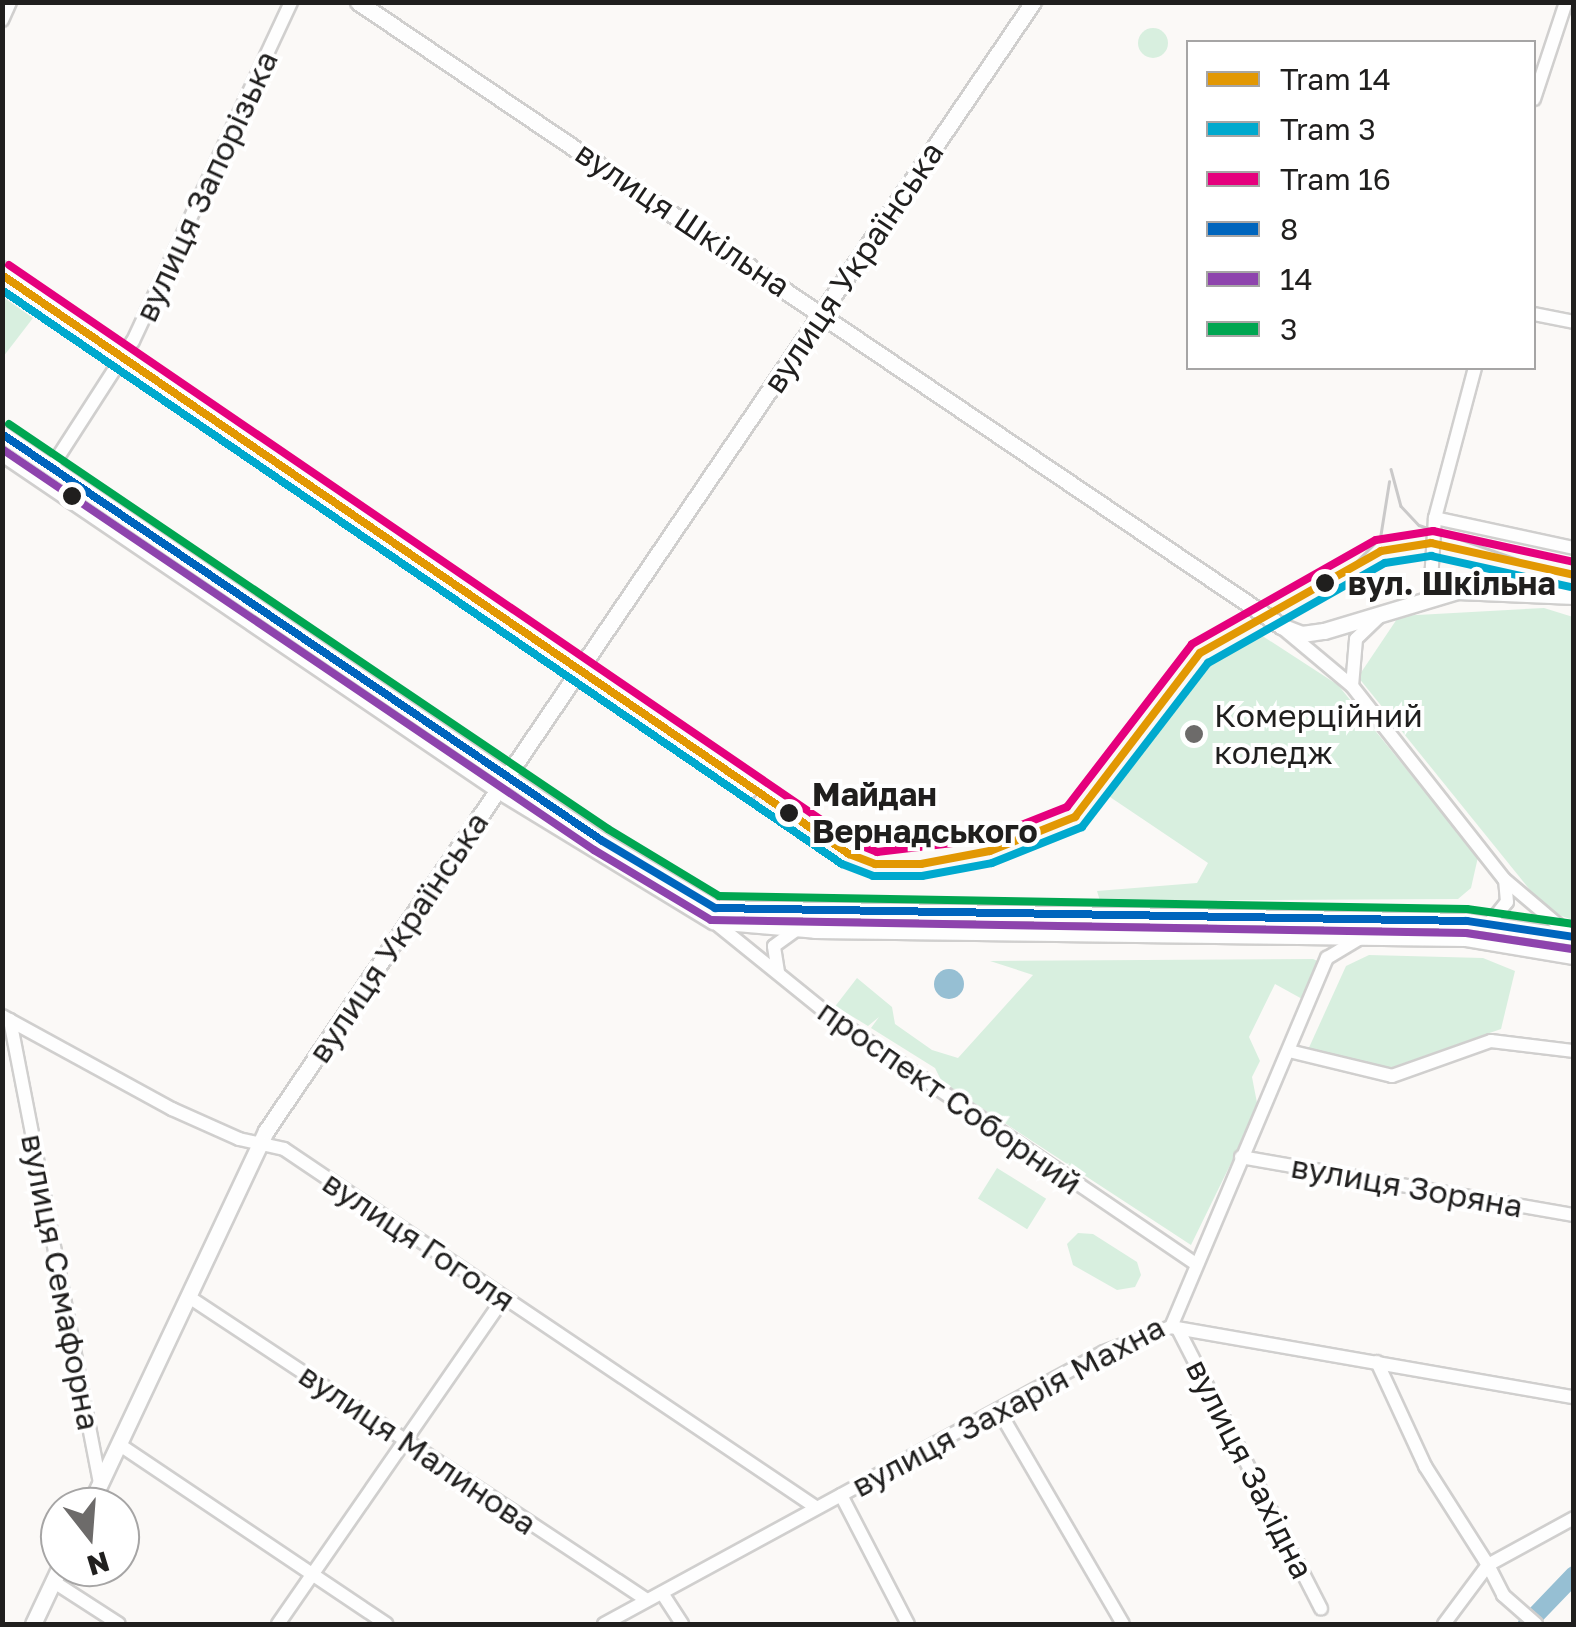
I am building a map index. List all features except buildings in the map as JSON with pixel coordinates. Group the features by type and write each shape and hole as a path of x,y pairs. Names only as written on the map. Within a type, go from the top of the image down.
{"main road":[{"name":"вулиця Шкільна","path":"358,2 823,312 1252,610 1281,626"},
{"name":"вулиця Українська","path":"100,1485 260,1144 1033,2"},
{"name":"проспект Соборний","path":"2,434 47,474 296,642 508,774 673,885 715,908 749,913 1489,924 1573,937"},
{"name":"проспект Соборний","path":"2,453 47,474"},
{"path":"1281,626 1302,634 1324,631 1430,597 1484,590 1574,596"},
{"name":"проспект Соборний","path":"296,642 498,790 712,921 797,929 1371,934 1466,938 1570,955"},
{"path":"34,1624 51,1587"}],"street":[{"path":"2,20 10,2"},
{"name":"вулиця Запорізька","path":"47,474 123,358 290,2"},
{"path":"1536,94 1566,2"},
{"path":"2,268 123,358"},
{"path":"2,281 123,358 752,788 784,802"},
{"path":"1536,314 1574,322"},
{"path":"1430,597 1435,518 1474,370"},
{"path":"1435,518 1574,548"},
{"path":"1352,686 1356,639 1388,608"},
{"path":"1281,626 1352,686 1504,879 1573,937"},
{"path":"1489,924 1507,902 1504,879"},
{"name":"проспект Соборний","path":"712,921 984,1124 1195,1262"},
{"path":"779,974 774,946 797,929"},
{"path":"1301,934 1327,958 1371,934"},
{"name":"вулиця Захарія Махна","path":"604,1624 814,1506 1104,1352 1174,1328 1195,1262 1327,958"},
{"name":"вулиця Гоголя","path":"6,1018 172,1109 260,1144 284,1149 814,1506"},
{"name":"вулиця Семафорна","path":"6,1018 100,1485"},
{"path":"1289,1051 1392,1076 1491,1040 1574,1051"},
{"name":"вулиця Зоряна","path":"1241,1157 1574,1215"},
{"name":"вулиця Малинова","path":"189,1298 648,1600"},
{"path":"278,1624 503,1299"},
{"path":"1174,1328 1574,1397"},
{"name":"вулиця Західна","path":"1174,1328 1322,1608"},
{"path":"1376,1362 1425,1466 1504,1595 1532,1621"},
{"path":"999,1411 1122,1624"},
{"path":"120,1445 386,1624"},
{"path":"841,1495 908,1624"},
{"path":"1444,1624 1488,1565 1574,1518"},
{"path":"73,1587 119,1624"},
{"path":"662,1593 682,1624"}],"green space":[{"path":"1153,28 1164,32 1168,43 1164,54 1153,58 1142,54 1138,43 1142,32"},
{"path":"3,297 33,318 3,357"},
{"path":"1544,608 1573,617 1573,920 1547,911 1358,677 1399,616"},
{"path":"1261,635 1338,685 1478,857 1471,888 1458,899 1100,901 1097,891 1197,883 1208,863 1107,795 1206,665"},
{"path":"1369,955 1483,958 1515,971 1501,1029 1390,1068 1307,1052 1346,966"},
{"path":"990,961 1320,962 1304,1000 1275,984 1249,1037 1260,1061 1252,1077 1258,1108 1191,1245 942,1082 935,1068 871,1028 879,1017 868,1026 840,1009 830,1013 857,978 892,1007 895,1024 932,1050 958,1058 1033,975"},
{"path":"997,1168 1046,1199 1027,1229 978,1199"},
{"path":"1078,1233 1093,1234 1137,1262 1141,1275 1135,1287 1117,1290 1073,1265 1067,1244"}],"water":[{"path":"949,969 960,973 964,984 960,995 949,999 938,995 934,984 938,973"}],"waterway":[{"path":"1527,1624 1574,1575"}],"tram line":[{"name":"16","path":"9,265 855,843 877,852 986,839 1067,807 1192,644 1376,540 1433,531 1574,562"},
{"name":"14","path":"2,275 849,854 875,864 921,864 990,851 1075,817 1200,653 1381,551 1431,543 1574,575"},
{"name":"3","path":"2,290 842,864 873,876 922,876 992,863 1082,827 1208,663 1385,563 1431,556 1571,587"},
{"path":"1391,469 1401,506 1419,525 1517,559"},
{"path":"1343,575 1380,538 1389,482"}],"transit line":[{"name":"3","path":"9,424 608,829 719,896 1467,909 1574,924"},
{"name":"8","path":"2,434 601,840 715,908 1467,921 1574,937"},
{"name":"14","path":"2,449 594,850 711,920 1466,933 1572,949"}],"place":[{"name":"вул. Шкільна","path":"1325,583"},
{"name":"Комерційний коледж","path":"1194,734"},
{"name":"Майдан Вернадського","path":"789,813"}]}
